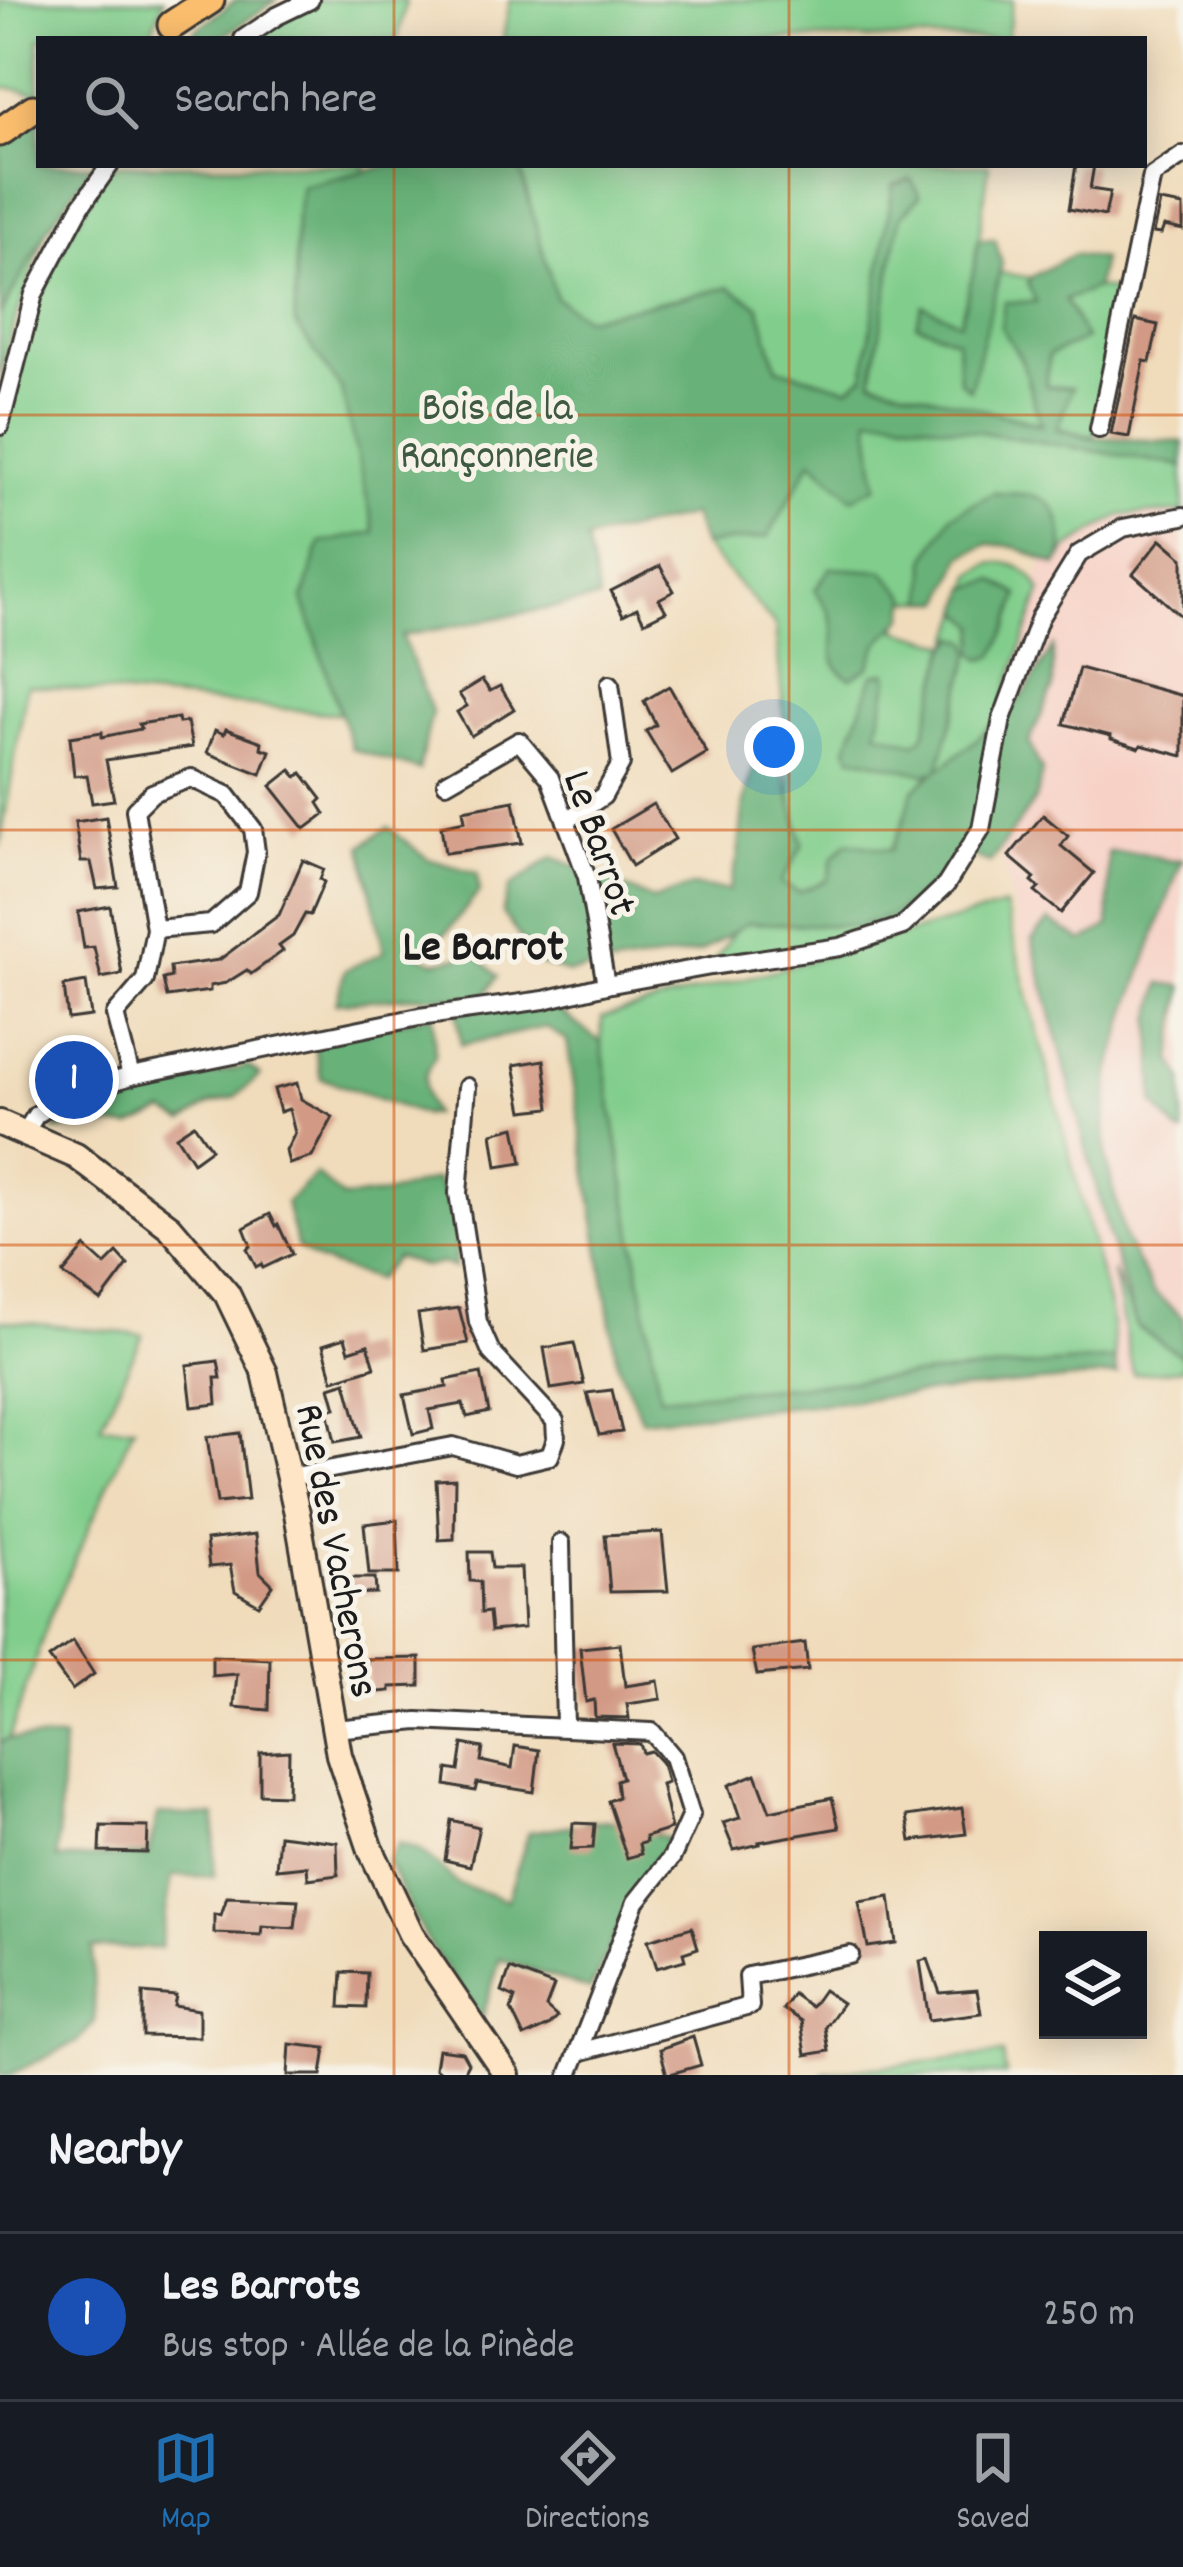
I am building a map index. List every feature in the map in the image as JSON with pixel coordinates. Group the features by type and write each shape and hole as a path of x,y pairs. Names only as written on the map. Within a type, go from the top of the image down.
{"main road":[{"path":"172,21 210,0"},
{"path":"0,101 36,109"},
{"path":"0,132 36,109"}],"street":[{"path":"248,36 310,0"},
{"path":"1099,429 1152,176 1183,155"},
{"path":"0,426 34,294 81,206 108,168"},
{"path":"24,1134 36,1115 64,1097 131,1076 418,1017 544,1000 711,966 841,947 903,926 946,885 981,829 1002,719 1040,617 1079,554 1123,528 1183,516"},
{"path":"566,820 604,796 621,764 610,684"},
{"name":"Le Barrot","path":"446,783 519,741 550,778 587,877 606,985"},
{"path":"131,1076 115,1015 145,980 155,929 135,810 152,793 190,778 227,795 253,829 256,853 248,892 211,924 155,929"},
{"path":"290,1478 453,1446 516,1464 550,1456 556,1439 555,1420 491,1352 478,1322 458,1193 467,1087"},
{"name":"Rue des Vacherons","path":"0,1123 76,1156 170,1227 227,1294 266,1373 290,1478 339,1755 371,1850 411,1934 507,2075"},
{"path":"561,1543 565,1727"},
{"path":"335,1729 418,1721 652,1732 673,1757 691,1815 672,1858 636,1902 569,2075"},
{"path":"579,2052 750,2006 748,1976 850,1955"}],"shaded area":[{"path":"1183,488 1183,1369 1117,1375 1111,1315 987,797 1002,719 1060,496"}],"green space":[{"path":"0,0 164,0 149,36 36,36 36,93 0,86"},
{"path":"236,0 277,0 223,36 192,36"},
{"path":"310,0 406,0 399,36 248,36"},
{"path":"510,0 1013,0 1007,36 504,36"},
{"path":"36,111 36,168 90,168 47,230 0,315 0,132"},
{"path":"108,168 365,168 303,186 296,220 295,323 341,388 376,533 303,599 340,714 27,685 0,847 0,428 34,294"},
{"name":"Bois de la Rançonnerie","path":"378,168 520,168 556,298 585,318 729,287 759,306 777,368 848,388 864,376 893,185 911,179 920,196 900,218 872,380 1041,425 1021,359 1001,327 1004,302 1036,302 1028,284 1031,277 1074,254 1102,259 1096,288 1065,300 1086,339 1049,355 1046,386 1072,388 1057,429 1087,437 1183,442 1183,466 869,417 877,486 852,498 812,460 768,537 703,545 692,515 586,540 599,599 402,636 432,712 419,770 352,749 303,599 320,543 375,532 341,389 295,323 296,220 302,186"},
{"path":"520,168 989,168 975,269 1124,292 1094,437 864,377 848,388 777,368 759,307 729,287 585,318 556,299"},
{"path":"45,233 9,340 0,379 0,315"},
{"path":"995,239 1002,264 970,390 959,380 957,340 916,324 923,305 960,322 978,240"},
{"path":"868,417 1183,466 1183,512 1121,515 1068,548 1057,565 1014,546 989,544 962,556 944,601 906,601 897,630 948,644 942,671 973,575 991,564 1007,563 1027,573 1041,592 1004,698 975,825 938,901 869,934 711,966 796,838 775,625 703,545 768,537 812,459"},
{"path":"994,493 1040,498 1055,510 1063,543 1057,565 1013,546 989,544 962,556 944,601 925,601 926,559 952,515"},
{"path":"830,568 883,571 908,597 905,617 878,643 869,667 851,678 836,666 831,617 815,590"},
{"path":"994,580 1019,595 994,656 982,659 975,653 977,625 961,611 968,588"},
{"path":"957,637 969,641 972,652 938,770 1024,694 1053,647 1053,687 1029,743 1042,771 1036,799 990,863 958,851 938,880 893,915 856,926 747,923 701,952 568,973 538,963 502,913 510,887 553,857 653,900 692,886 729,890 757,756 778,750 803,844 781,883 799,892 828,880 833,857 847,842 891,850 913,790 935,771 926,774 851,756 847,748 873,675 886,672 889,679 877,732 916,743 924,735 947,649"},
{"path":"388,827 428,859 477,873 479,892 447,932 417,954 435,962 475,954 498,976 482,999 418,996 336,1003 345,970 384,952 362,846"},
{"path":"1108,852 1182,859 1111,1068 1105,1123 1106,1158 1125,1239 1153,1292 1183,1318 1183,1357 1137,1327 1032,940 1049,921 1083,941 1109,926"},
{"path":"1005,906 1111,1315 1115,1359 660,1398 601,1042 602,1018"},
{"path":"1161,983 1183,986 1172,1060 1183,1079 1183,1134 1154,1103 1152,1020"},
{"path":"544,1000 601,1042 660,1397 1115,1359 1117,1375 642,1420 617,1362 567,1041 546,1027 461,1045 457,1012"},
{"path":"433,1015 435,1057 425,1085 433,1114 424,1115 321,1078 313,1038"},
{"path":"248,1066 260,1075 236,1097 210,1104 184,1122 165,1112 130,1127 54,1130 77,1106"},
{"path":"316,1174 343,1198 386,1194 436,1179 453,1222 454,1268 442,1263 425,1267 396,1257 376,1280 318,1261 297,1247 286,1203"},
{"path":"1113,1271 1137,1327 1183,1357 1183,1369 1133,1374"},
{"path":"0,1320 143,1335 100,1426 134,1426 49,1619 9,1739 0,1742"},
{"path":"63,1739 57,1859 148,1855 158,1814 215,1816 214,1876 172,1876 160,1948 92,1948 95,2022 77,2042 0,2075 0,1742"},
{"path":"606,1820 668,1838 664,1853 630,1903 590,1990 500,1959 482,2018 426,1940 387,1861 399,1843 420,1850 458,1884 507,1900 529,1832"},
{"path":"1003,2054 1006,2075 821,2075 827,2072"}],"building":[{"path":"1076,168 1094,168 1090,189 1110,192 1105,216 1069,209"},
{"path":"1160,202 1183,206 1183,230 1164,226 1161,234 1153,233"},
{"path":"1135,320 1158,325 1150,362 1144,361 1129,437 1111,434"},
{"path":"1161,539 1183,558 1183,618 1133,574"},
{"path":"660,566 674,591 659,599 666,611 644,622 637,608 623,615 611,591"},
{"path":"1079,668 1183,696 1183,756 1139,748 1064,724"},
{"path":"482,680 490,691 500,686 514,709 471,736 457,712 467,706 459,694"},
{"path":"669,686 707,753 672,774 646,731 656,725 644,701"},
{"path":"178,718 179,723 187,722 192,747 106,760 114,800 92,803 87,775 74,776 70,737 102,732 102,737 141,729 139,724"},
{"path":"226,729 262,742 261,748 270,751 261,774 207,753 215,730 224,734"},
{"path":"291,770 297,777 302,773 322,799 318,803 325,814 305,829 271,786"},
{"path":"514,801 522,843 445,853 441,826 465,821 463,810"},
{"path":"653,804 675,839 632,866 611,829"},
{"path":"1043,815 1068,836 1061,846 1094,873 1061,913 1035,892 1039,888 1032,882 1035,878 1009,856"},
{"path":"106,817 118,887 97,889 91,862 81,862 75,822"},
{"path":"303,860 324,869 320,879 324,882 310,915 305,914 293,936 279,946 283,951 251,974 247,970 210,986 210,991 167,997 163,979 171,977 170,967 219,960 279,915"},
{"path":"110,906 122,974 101,978 94,947 84,948 78,912"},
{"path":"86,982 91,1016 68,1019 64,986"},
{"path":"544,1060 550,1108 523,1111 514,1065"},
{"path":"297,1083 301,1099 333,1117 312,1157 289,1164 286,1151 295,1133 289,1109 280,1112 274,1089"},
{"path":"194,1124 211,1149 193,1162 176,1136"},
{"path":"515,1127 522,1163 497,1167 492,1133"},
{"path":"270,1214 292,1254 256,1267 244,1228"},
{"path":"85,1247 105,1265 117,1253 128,1265 101,1301 63,1274"},
{"path":"459,1308 468,1343 424,1350 418,1314"},
{"path":"345,1338 349,1351 368,1345 375,1367 333,1380 323,1345"},
{"path":"574,1343 584,1384 551,1389 544,1348"},
{"path":"218,1361 217,1404 192,1407 187,1365"},
{"path":"481,1373 489,1412 467,1417 463,1404 429,1410 433,1429 413,1434 404,1395 447,1387 446,1380"},
{"path":"346,1382 361,1437 335,1442 328,1410 336,1408 330,1387"},
{"path":"612,1390 622,1432 599,1435 587,1393"},
{"path":"240,1433 248,1500 217,1503 207,1437"},
{"path":"455,1479 454,1539 439,1540 436,1480"},
{"path":"397,1520 399,1574 369,1574 364,1524"},
{"path":"662,1532 668,1591 610,1592 605,1535"},
{"path":"256,1534 260,1572 273,1585 259,1605 235,1591 230,1565 209,1567 206,1540"},
{"path":"469,1552 490,1552 492,1568 521,1568 524,1628 491,1631 489,1612 481,1613 480,1582 470,1581"},
{"path":"345,1578 375,1578 376,1593 346,1594"},
{"path":"73,1641 94,1674 72,1690 49,1658"},
{"path":"805,1643 808,1670 757,1675 752,1650"},
{"path":"620,1644 625,1686 658,1681 661,1699 627,1704 629,1718 595,1717 594,1700 586,1702 580,1648"},
{"path":"212,1656 270,1659 269,1710 234,1707 237,1674 212,1676"},
{"path":"420,1658 420,1686 368,1693 367,1659"},
{"path":"612,1743 640,1744 643,1753 651,1751 662,1763 667,1782 661,1784 671,1829 645,1837 646,1842 639,1844 641,1854 627,1858 608,1801 618,1797 616,1780 622,1778"},
{"path":"463,1744 483,1748 481,1761 512,1768 515,1746 539,1750 534,1792 477,1783 475,1791 446,1785 448,1769 459,1771"},
{"path":"289,1751 288,1795 260,1794 260,1753"},
{"path":"756,1774 770,1811 832,1798 839,1828 734,1850 723,1823 740,1818 729,1785"},
{"path":"962,1808 966,1834 911,1841 907,1816"},
{"path":"451,1820 479,1827 470,1866 445,1860"},
{"path":"573,1823 595,1824 593,1848 571,1849"},
{"path":"101,1826 148,1827 147,1853 100,1852"},
{"path":"279,1835 337,1842 338,1875 308,1879 307,1866 276,1869"},
{"path":"227,1897 298,1900 295,1928 262,1926 261,1935 214,1933 214,1914 221,1915"},
{"path":"890,1897 896,1943 868,1947 859,1902"},
{"path":"692,1927 698,1948 683,1953 685,1960 657,1968 648,1940"},
{"path":"928,1959 940,1993 977,1990 981,2013 929,2020 920,1961"},
{"path":"510,1969 554,1986 546,2007 557,2017 524,2037 511,2010 515,1998 502,1992"},
{"path":"342,1972 367,1973 366,2008 340,2007"},
{"path":"823,1990 842,2003 825,2027 829,2051 806,2055 801,2021 783,2009 793,1994 811,2007"},
{"path":"143,1993 176,1996 174,2006 199,2010 199,2037 143,2036"},
{"path":"693,2037 701,2065 667,2075 660,2049"},
{"path":"290,2044 326,2048 322,2075 288,2075"},
{"path":"438,2049 462,2052 468,2063 462,2075 443,2075 435,2068"}],"place":[{"name":"Les Barrots","path":"74,1080"}],"district":[{"name":"Le Barrot","path":"483,943"}]}
